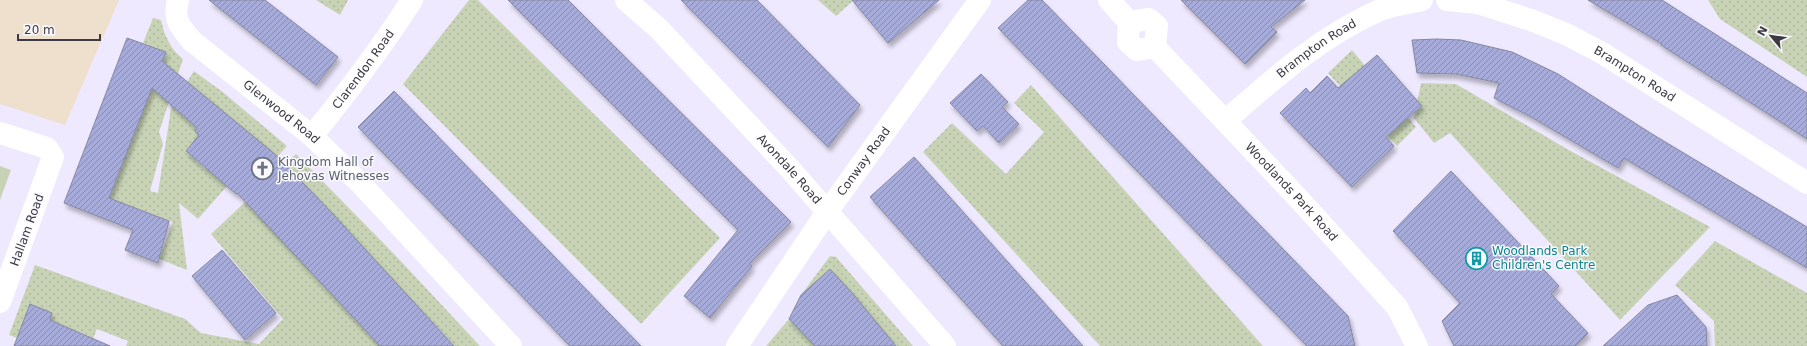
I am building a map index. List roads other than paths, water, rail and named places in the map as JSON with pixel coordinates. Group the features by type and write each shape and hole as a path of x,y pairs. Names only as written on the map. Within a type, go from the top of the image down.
{"street":[{"name":"Glenwood Road","path":"178,0 176,9 179,26 192,41 312,136 363,186 511,346"},
{"name":"Clarendon Road","path":"312,136 355,84 381,48 412,0"},
{"name":"Avondale Road","path":"626,0 659,29 790,169 945,346"},
{"name":"Conway Road","path":"737,346 827,212 980,0"},
{"name":"Woodlands Park Road","path":"1109,0 1129,22 1149,19 1157,26 1155,47 1397,307 1417,346"},
{"name":"Brampton Road","path":"1225,121 1285,70 1332,35 1382,10 1422,0"},
{"name":"Brampton Road","path":"1447,0 1478,3 1530,20 1566,34 1602,53 1807,183"},
{"name":"Hallam Road","path":"0,133 47,148 53,157 0,302"}],"place":[{"name":"Kingdom Hall of Jehovas Witnesses","path":"263,169"},
{"name":"Woodlands Park Children's Centre","path":"1476,258"}]}
